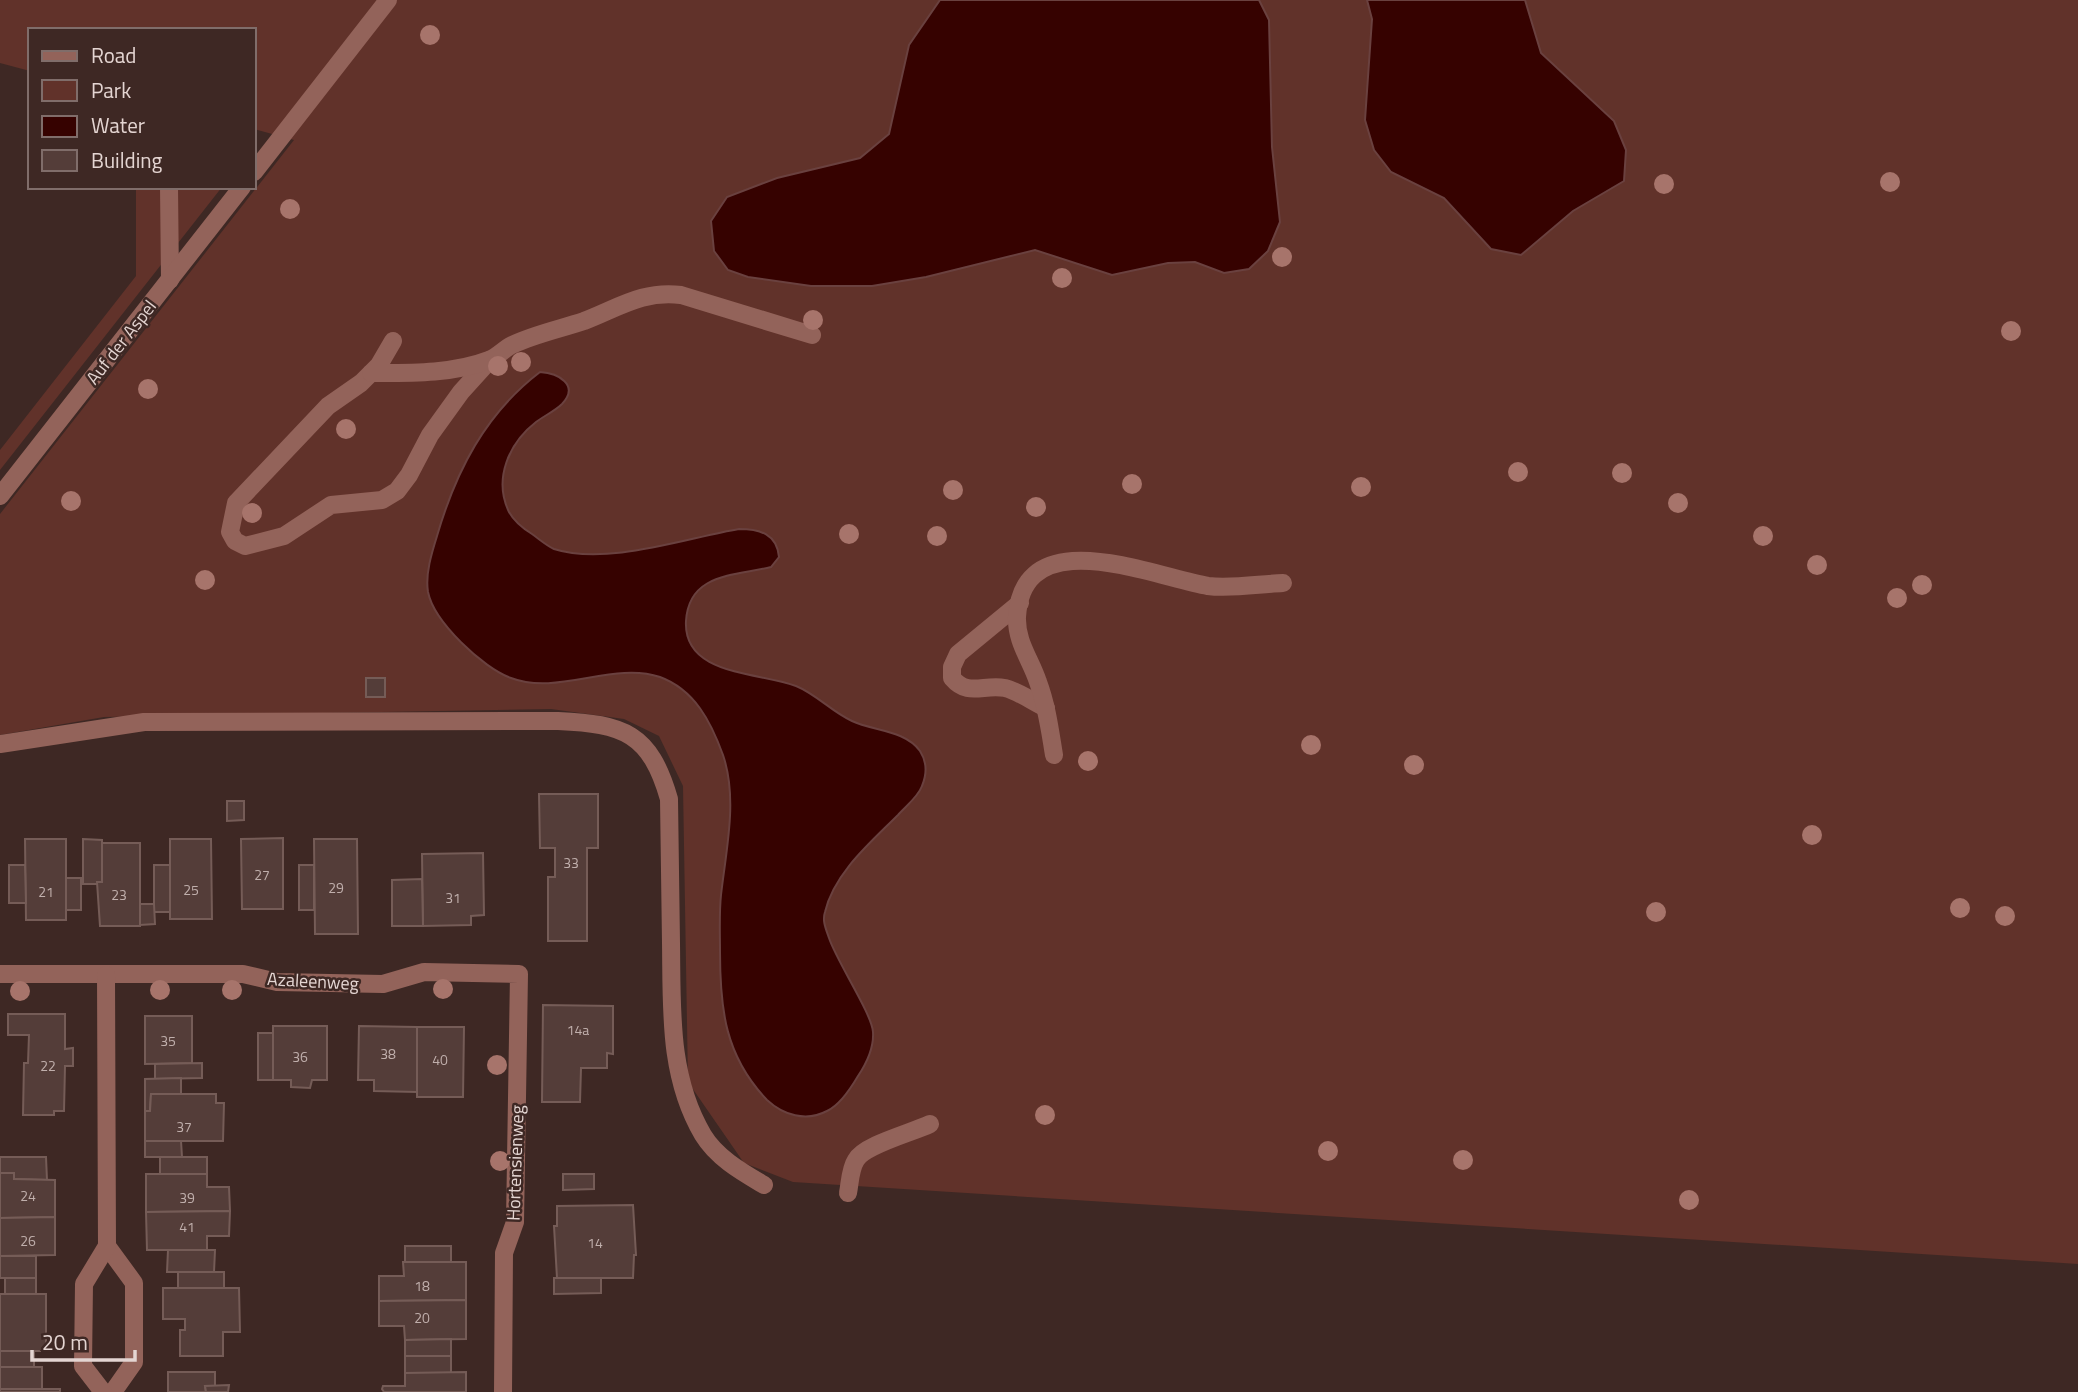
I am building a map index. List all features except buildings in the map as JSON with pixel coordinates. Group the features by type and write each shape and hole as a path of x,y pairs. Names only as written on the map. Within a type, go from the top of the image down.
{"street":[{"path":"256,169 388,0"},
{"path":"169,189 170,280"},
{"name":"Auf der Aspel","path":"0,496 240,189"},
{"path":"394,341 371,373 328,406 236,503 230,532 235,541 245,546 267,542 284,536 331,505 382,500 397,491 410,475 438,424 490,360 511,346 583,321 639,296 661,292 681,295 811,335"},
{"path":"371,373 419,373 490,360"},
{"path":"1054,755 1046,708 1019,636 1020,603 1028,584 1040,572 1052,564 1069,560 1124,566 1212,586 1283,583"},
{"path":"1020,603 958,654 952,667 952,678 959,687 968,691 1006,688 1046,708"},
{"path":"0,744 144,722 517,721 591,723 616,729 643,744 660,767 669,799 671,1014 675,1057 688,1102 704,1137 731,1166 764,1185"},
{"name":"Azaleenweg","path":"0,974 243,974 277,982 383,984 424,972 519,974"},
{"name":"Hortensienweg","path":"503,1392 504,1253 515,1222 519,974"},
{"path":"103,1392 83,1366 84,1284 107,1246 106,975"},
{"path":"848,1193 855,1160 868,1147 905,1136 930,1124"},
{"path":"107,1246 134,1283 134,1362 113,1392"}],"green space":[{"path":"0,0 2078,0 2078,1264 793,1182 744,1163 688,1082 683,786 659,736 624,719 551,709 104,717 0,735 0,514 294,140 256,130 256,28 28,28 28,70 0,63"},
{"path":"136,189 220,189 0,470 0,450 136,276"}],"water":[{"path":"940,0 1259,0 1269,20 1272,147 1280,222 1268,251 1249,269 1224,273 1195,262 1168,263 1112,275 1035,250 926,277 872,286 811,286 748,277 728,270 714,251 711,221 727,197 777,178 860,158 889,134 909,45"},
{"path":"1367,0 1525,0 1541,53 1614,121 1626,150 1624,181 1573,211 1521,255 1491,249 1444,198 1391,172 1374,150 1365,120 1372,19"},
{"path":"540,372 560,378 569,391 562,404 536,422 518,440 506,462 503,475 504,500 516,522 551,548 575,553 622,553 739,529 766,534 778,549 779,557 771,567 716,579 695,594 689,605 686,621 688,639 697,652 726,669 781,681 803,689 852,721 906,739 914,744 924,759 925,777 918,794 845,871 836,884 825,912 824,922 829,938 867,1013 873,1032 867,1061 849,1091 827,1111 811,1116 795,1115 780,1110 767,1100 742,1066 728,1031 721,993 720,916 730,825 730,789 723,755 700,708 683,690 672,683 642,673 548,683 511,678 487,665 461,642 432,604 427,578 433,549 463,467 488,425 503,406"}]}
